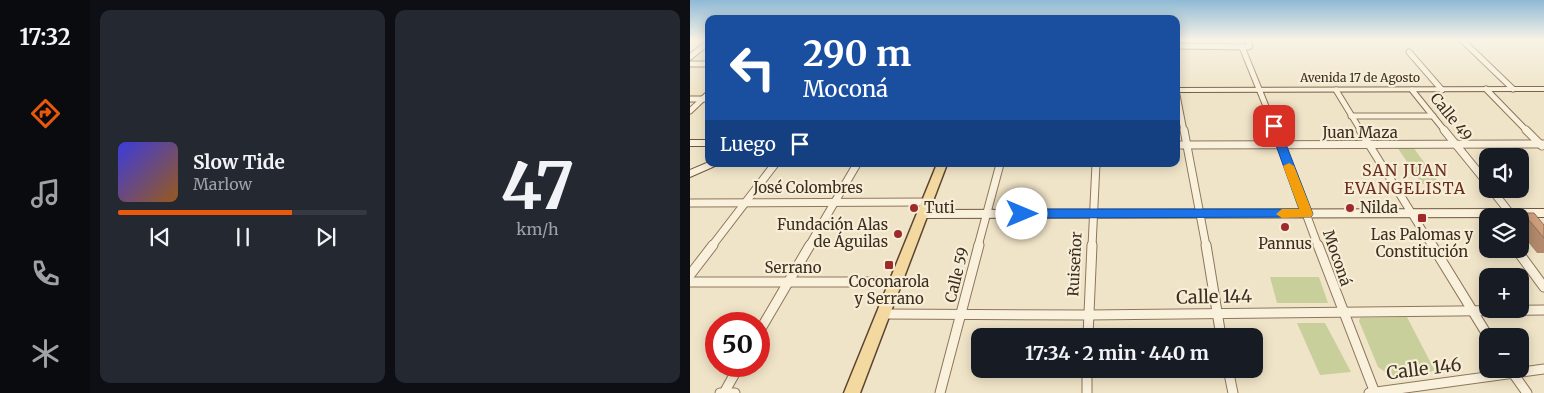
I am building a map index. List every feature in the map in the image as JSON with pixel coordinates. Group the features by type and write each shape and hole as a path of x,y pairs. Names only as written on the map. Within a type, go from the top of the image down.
{"main road":[{"name":"Avenida 17 de Agosto","path":"1180,90 1544,89"},
{"path":"690,143 705,142"},
{"path":"690,169 705,162"},
{"path":"690,174 705,167"},
{"path":"852,393 941,167"},
{"path":"925,208 987,214 1479,214"},
{"path":"1529,213 1544,213"}],"street":[{"name":"Moconá","path":"1249,58 1341,311 1373,393"},
{"name":"Calle 49","path":"1415,58 1442,90"},
{"path":"1481,58 1513,90"},
{"path":"690,64 705,64"},
{"path":"1336,90 1483,328"},
{"name":"Calle 49","path":"1412,90 1479,173"},
{"path":"1486,90 1543,145"},
{"path":"690,99 705,99"},
{"path":"690,111 705,100"},
{"path":"1180,108 1201,214 1219,328"},
{"path":"1351,116 1432,116"},
{"name":"Juan Maza","path":"1180,145 1543,145"},
{"path":"690,275 773,167"},
{"path":"770,312 855,167"},
{"name":"Calle 59","path":"940,393 999,167"},
{"name":"Ruiseñor","path":"1088,328 1096,167"},
{"path":"1498,198 1506,208"},
{"name":"José Colombres","path":"690,203 834,202 925,208"},
{"path":"1523,258 1544,287"},
{"name":"Serrano","path":"690,282 896,282"},
{"name":"Calle 144","path":"884,314 1088,315 1544,310"},
{"name":"Calle 146","path":"1529,370 1544,368"},
{"path":"722,393 732,377"},
{"name":"Calle 146","path":"1373,393 1479,377"},
{"path":"1087,378 1087,393"},
{"path":"1230,378 1233,393"},
{"path":"1516,378 1527,393"},
{"path":"722,393 735,393"}],"green space":[{"path":"1397,147 1413,147 1439,183 1422,184"},
{"path":"1270,277 1319,277 1328,303 1277,303"},
{"path":"1407,317 1435,371 1392,377 1378,367 1359,321 1360,318"},
{"path":"1297,323 1325,323 1351,372 1320,375"}],"building":[{"path":"1529,213 1534,213 1544,225 1544,238 1529,220"}],"slow traffic":[{"path":"1282,214 1307,214 1289,166"}],"place":[{"name":"Tuti","path":"914,208"},
{"name":"Nilda","path":"1350,208"},
{"name":"Las Palomas y Constitución","path":"1422,218"},
{"name":"Pannus","path":"1285,227"},
{"name":"Fundación Alas de Águilas","path":"898,234"},
{"name":"Coconarola y Serrano","path":"889,265"}],"district":[{"name":"SAN JUAN EVANGELISTA","path":"1405,179"}],"route":[{"path":"1022,214 1307,214 1274,126"}]}
